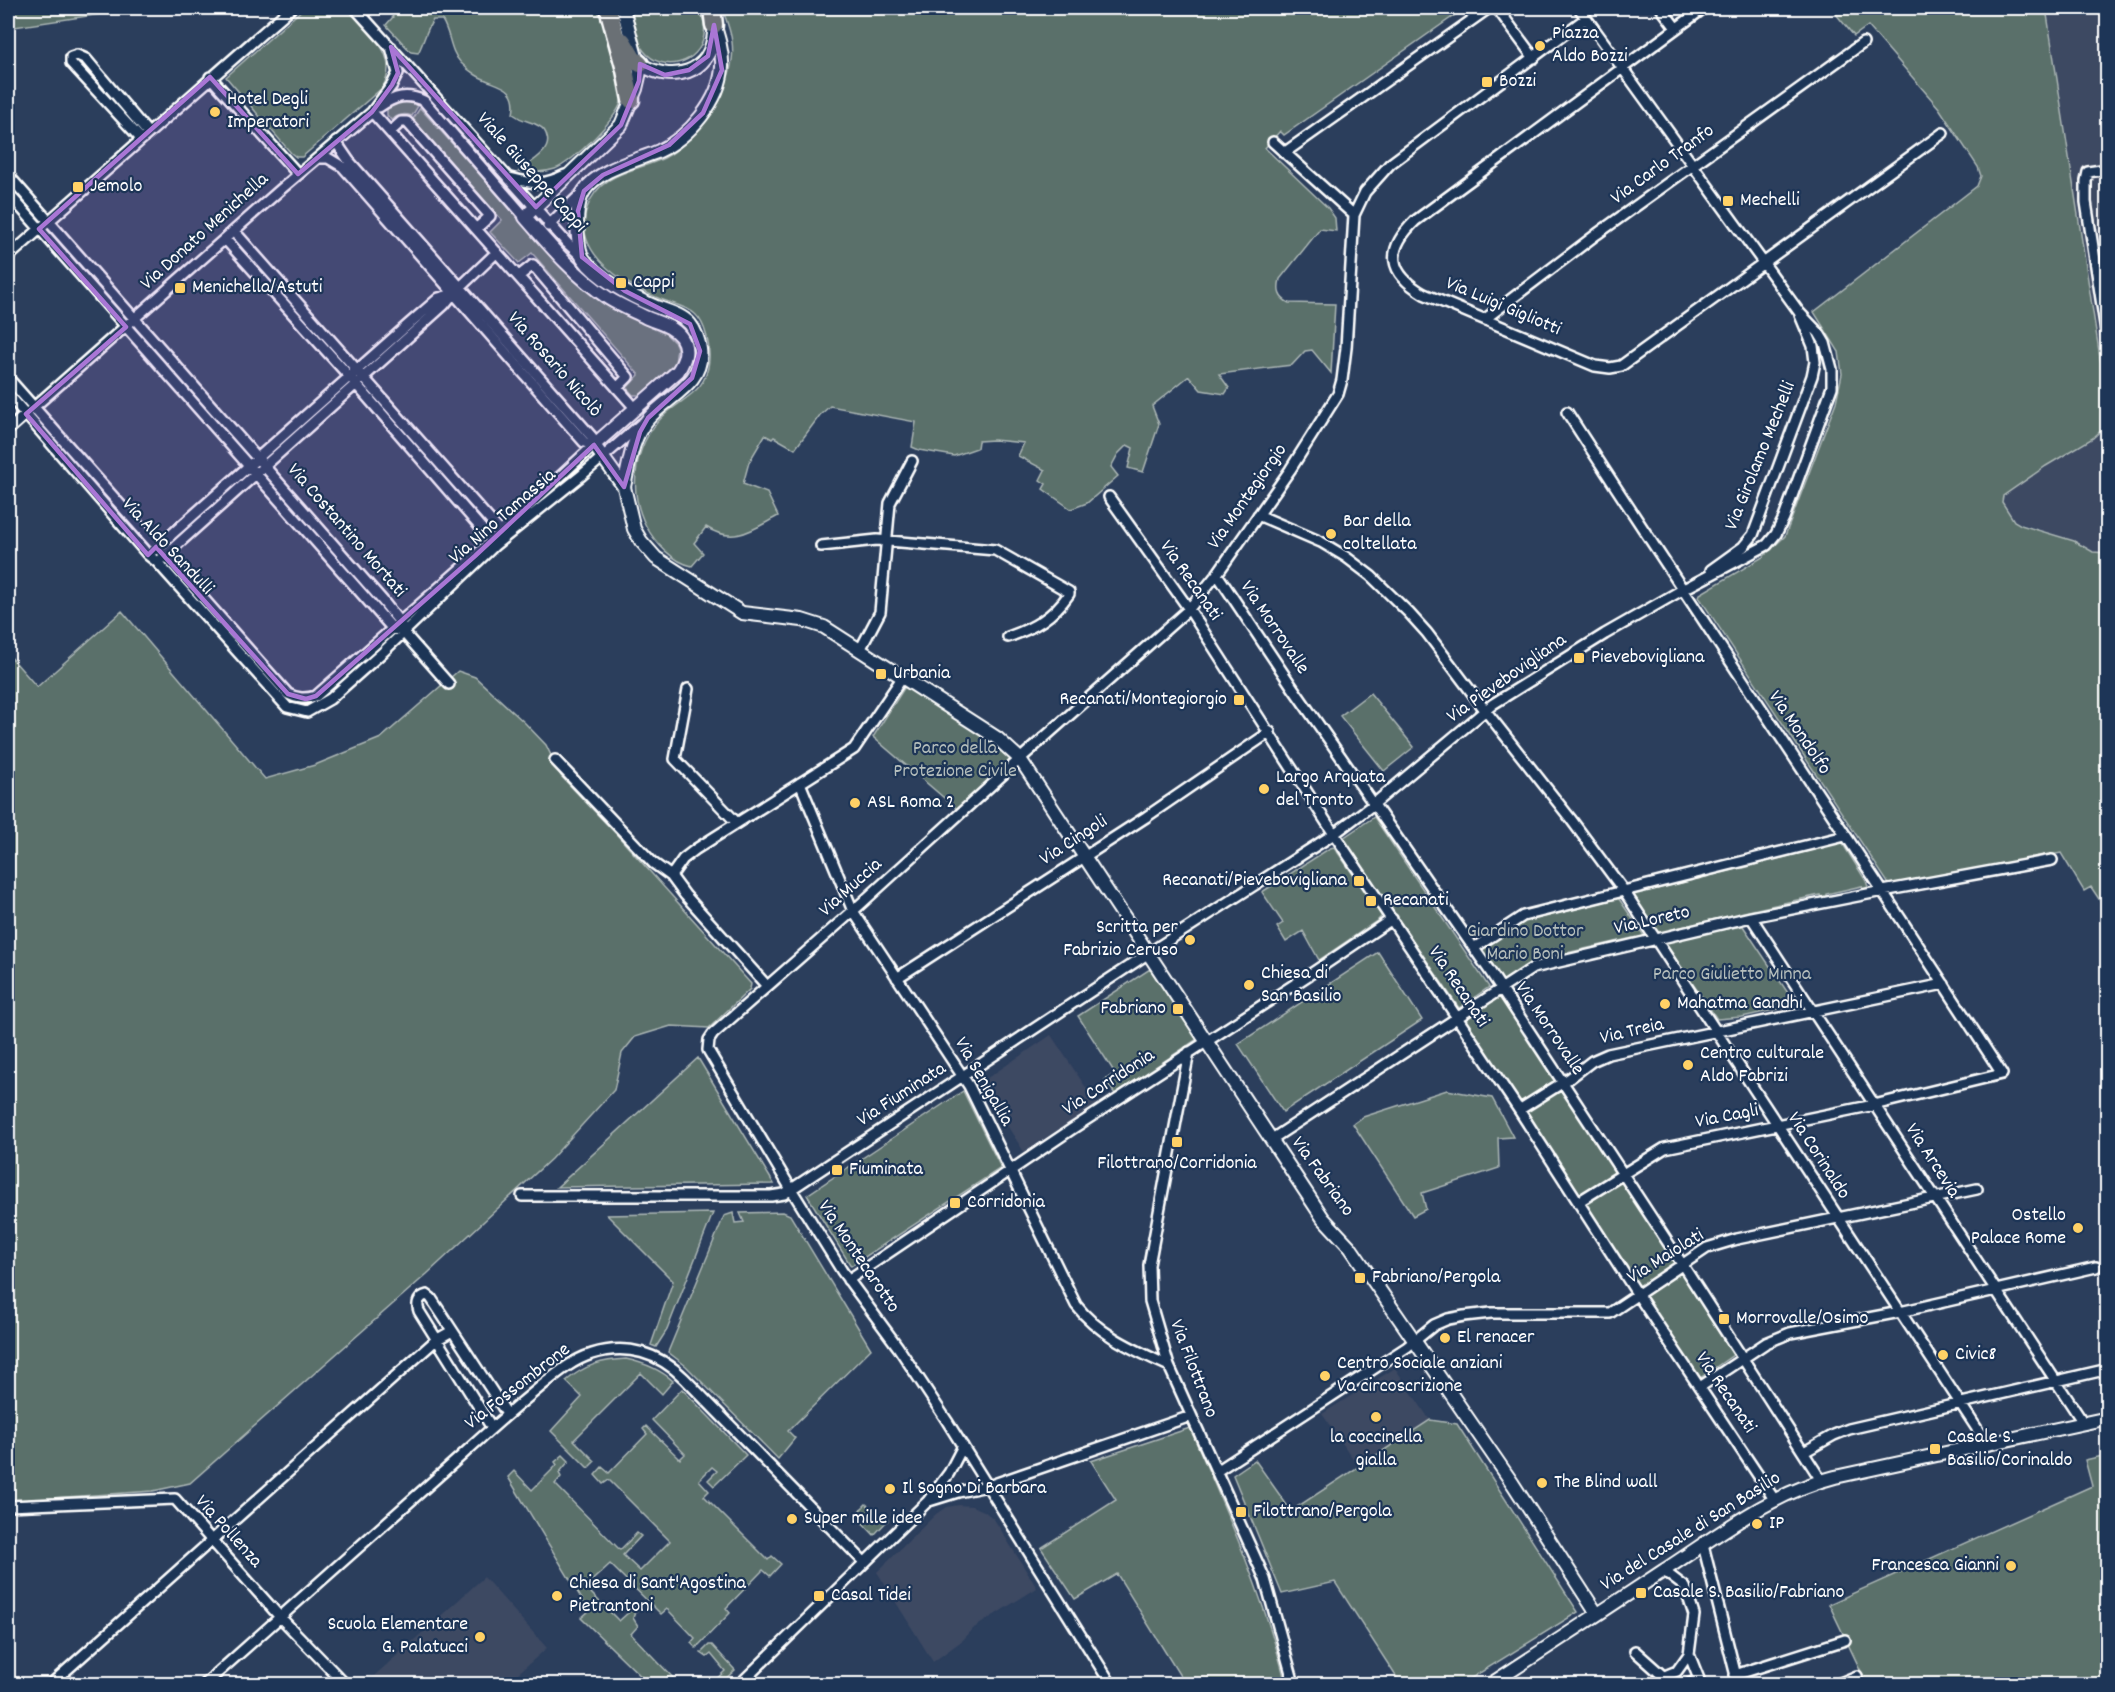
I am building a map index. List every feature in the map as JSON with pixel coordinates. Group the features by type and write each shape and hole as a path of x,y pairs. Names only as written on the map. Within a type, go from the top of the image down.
{"highway":[{"path":"710,8 714,25"},
{"path":"613,9 630,55 640,64"},
{"path":"613,9 631,100"}],"street":[{"path":"8,257 291,8"},
{"name":"Viale Giuseppe Cappi","path":"356,8 550,224 597,272 625,291 677,315 690,324 697,338"},
{"path":"1284,153 1489,8"},
{"path":"1497,8 1534,58"},
{"path":"1273,142 1354,215 1359,201 1390,164 1586,18 1579,8"},
{"path":"1660,8 1676,28"},
{"name":"Via Luigi Gigliotti","path":"1704,8 1429,209 1406,229 1397,241 1395,262 1398,273 1404,281 1424,294 1594,366 1611,368 1621,366 1943,133"},
{"name":"Via Girolamo Mechelli","path":"1586,18 1799,312 1819,333 1825,343 1832,369 1832,387 1776,534 1767,545 1682,590"},
{"path":"525,217 621,125 640,76 640,64 665,75 674,75 689,70 702,63 708,56 713,44 714,25"},
{"path":"540,234 603,175 669,145 679,139 696,122 711,99 721,75 722,58 714,25"},
{"name":"Via Carlo Tranfo","path":"1485,319 1597,234 1863,42"},
{"name":"Via Donato Menichella","path":"8,430 298,174 372,112 398,73 391,47"},
{"path":"77,55 86,59 145,136 71,63 71,57 77,55"},
{"path":"210,77 298,174"},
{"name":"Viale Giuseppe Cappi","path":"372,112 387,101 402,95 424,101 540,234 584,280 610,299 645,317 674,328 683,339 686,350"},
{"path":"372,112 636,409"},
{"path":"390,132 401,122 406,122 490,216 477,228"},
{"name":"Via Rosario Nicolò","path":"336,142 349,161 592,437 594,445"},
{"name":"Via Rosario Nicolò","path":"318,158 333,160 343,167 584,442 594,445"},
{"path":"2108,169 2088,172 2085,181 2086,202 2108,344"},
{"path":"510,178 534,184 551,182 571,172"},
{"name":"Via Costantino Mortati","path":"8,176 400,620 403,632"},
{"path":"582,256 577,222 584,191"},
{"name":"Via Costantino Mortati","path":"8,193 392,628 403,632"},
{"name":"Via Montegiorgio","path":"1020,759 1189,609 1217,574 1313,434 1340,387 1346,348 1354,215"},
{"path":"234,231 353,373 356,385 493,543"},
{"path":"225,239 353,373 363,378 503,535"},
{"path":"161,559 444,305 497,252"},
{"path":"519,276 532,265 628,377 617,388"},
{"path":"148,555 439,298 453,294"},
{"name":"Via Girolamo Mechelli","path":"1682,590 1743,547 1756,527 1807,393 1814,368 1813,346 1799,312"},
{"name":"Via Nino Tamassia","path":"295,698 306,699 316,696 400,620 493,543 603,457 685,387 693,378 700,363 697,338"},
{"name":"Via Nino Tamassia","path":"503,535 594,445 678,371 684,362 686,350"},
{"name":"Via Aldo Sandulli","path":"8,378 157,547 161,559 287,707 307,712"},
{"name":"Via Aldo Sandulli","path":"8,394 148,555 161,559 288,694 295,698"},
{"name":"Via Mondolfo","path":"1567,412 2002,1074"},
{"path":"624,487 632,450 648,418"},
{"path":"594,445 624,487"},
{"path":"860,650 880,612 892,496 912,461"},
{"name":"Via Fabriano","path":"624,487 634,529 656,558 742,613 815,623 997,738 1020,759 1323,1218 1350,1247 1518,1491 1598,1614"},
{"name":"Via Recanati","path":"1109,497 1189,609 1334,834 1519,1110 1638,1295 1774,1499"},
{"path":"1258,515 1330,547 1371,576 1427,633 1485,710"},
{"path":"820,546 886,541 996,550 1069,592 1055,613 1037,624 1008,636"},
{"name":"Via Nino Tamassia","path":"307,712 330,699 480,561 493,543"},
{"name":"Via Morrovalle","path":"1217,574 1293,688 1474,948 1624,1174 1821,1480"},
{"name":"Via Pievebovigliana","path":"1334,834 1375,803 1485,710 1605,634 1682,590"},
{"path":"403,632 449,684"},
{"path":"671,876 683,860 736,822 854,749 902,678"},
{"path":"688,689 675,759 736,822"},
{"name":"Via Corinaldo","path":"1485,710 1624,891 1986,1444"},
{"name":"Via Cingoli","path":"897,978 1084,857 1270,732"},
{"name":"Via Muccia","path":"708,1043 712,1034 853,911 1020,759"},
{"path":"555,760 653,863 671,876 766,986"},
{"name":"Via Senigallia","path":"800,783 853,911 963,1076 1068,1290 1091,1323 1169,1366"},
{"name":"Via Fiuminata","path":"522,1196 771,1196 784,1194 1334,834"},
{"path":"1474,948 1523,916 1845,836"},
{"name":"Via Loreto","path":"1272,1139 1533,968 1750,917 2052,860"},
{"name":"Via Arcevia","path":"1750,917 2084,1424"},
{"name":"Via Corridonia","path":"848,1280 1206,1040 1392,919"},
{"name":"Via Treia","path":"1519,1110 1592,1060 1608,1054 1944,984"},
{"name":"Via Montecarotto","path":"708,1043 708,1050 848,1280 898,1347 963,1446 1111,1684"},
{"name":"Via Filottrano","path":"1189,1052 1157,1215 1148,1276 1152,1309 1169,1366 1265,1579 1294,1684"},
{"name":"Via Cagli","path":"1578,1202 1665,1148 1874,1105 2002,1074"},
{"name":"Via Maiolati","path":"1217,1471 1414,1341 1434,1325 1456,1317 1491,1313 1610,1313 1707,1248 1737,1239 1977,1189"},
{"path":"1700,1387 1766,1343 1790,1334 1900,1312 2096,1267"},
{"path":"492,1428 418,1309 418,1303 422,1297 427,1295 431,1298 507,1414"},
{"path":"51,1684 436,1340 452,1330"},
{"name":"Via Fossombrone","path":"205,1684 507,1414 566,1368 592,1354 622,1350 658,1357 684,1378 864,1562"},
{"path":"1804,1452 1846,1430 2104,1370"},
{"path":"928,1501 988,1486 1191,1416"},
{"name":"Via del Casale di San Basilio","path":"1491,1684 1774,1499 1796,1489 1821,1480 2108,1418"},
{"path":"740,1684 928,1501 949,1473 963,1446"},
{"name":"Via Pollenza","path":"8,1506 175,1499 280,1617 345,1684"},
{"path":"1703,1545 1736,1680 1845,1640"},
{"path":"1664,1571 1686,1587 1694,1615 1689,1654 1677,1671 1665,1676"},
{"path":"1635,1651 1672,1684"},
{"path":"1689,1654 1699,1679 1689,1684"},
{"path":"1838,1684 1857,1676"}],"highlighted area":[{"path":"714,25 722,70 703,113 669,145 603,175 584,191 578,211 582,257 625,291 690,324 700,351 692,378 648,418 640,432 624,487 594,445 475,556 316,696 306,699 288,694 156,547 148,555 26,414 126,327 39,229 55,214 210,77 298,174 372,112 392,85 398,73 391,47 536,207 621,125 639,81 640,64 665,75 689,70 708,56"}],"shaded area":[{"path":"2046,8 2107,8 2107,403"},
{"path":"2101,431 2107,444 2107,553 2093,552 2074,541 2014,521 2002,503 2003,496"},
{"path":"1051,1035 1097,1104 1024,1152 980,1083"},
{"name":"la coccinella gialla","path":"1395,1368 1430,1420 1358,1466 1322,1414"},
{"path":"972,1506 984,1511 994,1519 1037,1588 974,1628 963,1640 933,1662 877,1572 936,1514 946,1507"},
{"path":"484,1577 547,1648 506,1684 365,1684"}],"green space":[{"path":"8,8 141,8 8,28"},
{"path":"304,8 347,8 373,35 388,65 387,76 382,88 302,157 296,157 226,77"},
{"path":"386,8 600,8 618,63 622,85 620,105 595,138 563,165 546,171 519,171 539,157 546,148 548,142 544,130 513,114 514,104 509,91 476,75 461,63 454,53 442,20 433,20 418,53 411,52 386,25 393,17"},
{"path":"628,8 699,8 704,28 701,45 688,59 679,63 670,64 652,58 638,42"},
{"path":"722,8 1465,8 1284,135 1280,131 1265,148 1328,208 1335,218 1336,231 1320,229 1280,279 1279,287 1281,296 1289,303 1335,304 1331,373 1312,350 1305,351 1292,365 1219,374 1229,388 1225,394 1201,390 1189,376 1152,406 1159,424 1143,472 1128,468 1133,448 1127,445 1118,454 1111,467 1118,476 1087,503 1071,509 1043,489 1046,484 1040,480 1045,470 1018,456 1024,443 978,441 977,448 954,456 919,450 912,447 916,422 830,406 820,415 795,449 774,437 772,439 765,435 749,462 743,484 767,493 778,516 743,534 725,535 706,527 694,543 703,553 692,566 671,556 646,526 636,496 637,464 648,435 657,422 696,390 705,378 709,360 707,336 699,318 692,311 644,292 603,264 593,252 584,224 587,208 600,187 619,175 653,163 677,150 690,138 713,109 729,75 732,58 731,34"},
{"path":"1831,8 2046,8 2107,403 2107,425 2093,438 2046,466 2003,496 2002,502 2014,521 2021,525 2074,541 2093,552 2107,553 2108,883 2104,885 2107,891 2105,908 2091,887 2084,891 2061,853 1890,886 1699,597 1700,594 1763,557 1785,536 1836,402 1842,374 1839,352 1814,312 1977,186 1981,176 1978,167 1939,108 1868,26 1854,36"},
{"path":"411,101 418,106 412,116 401,115 391,120 387,115 387,109 394,103"},
{"path":"420,108 567,271 599,299 628,317 666,334 675,343 677,348 675,363 642,395 633,395 627,388 639,375 532,253 519,263 490,232 502,220 413,119"},
{"path":"122,611 265,779 315,765 381,738 458,671 475,677 546,745 561,776 751,984 750,989 709,1028 671,1026 635,1037 622,1053 614,1090 551,1159 427,1274 190,1483 153,1491 8,1501 8,654 37,687"},
{"name":"Parco della Protezione Civile","path":"906,685 991,740 1012,758 957,809 873,737"},
{"path":"1370,693 1414,747 1384,771 1340,716"},
{"path":"1374,817 1489,987 1459,1008 1343,838"},
{"path":"1841,841 1868,887 1863,889 1862,886 1826,894 1826,897 1821,898 1820,895 1739,913 1739,916 1734,918 1733,915 1672,929 1672,932 1659,935 1633,895 1643,889 1645,892 1737,869 1736,866 1742,865 1743,868 1824,847 1824,843"},
{"path":"1334,847 1382,916 1319,960 1303,931 1286,942 1277,927 1283,923 1262,892"},
{"name":"Giardino Dottor Mario Boni","path":"1617,896 1645,937 1643,939 1634,941 1633,938 1544,958 1544,962 1503,982 1481,949 1521,920 1534,916 1536,919 1604,902 1604,899"},
{"name":"Parco Giulietto Minna","path":"1743,926 1796,1005 1742,1017 1717,1019 1664,942 1667,939"},
{"path":"1378,952 1422,1020 1283,1112 1238,1044"},
{"path":"1150,969 1197,1039 1115,1094 1105,1080 1115,1073 1078,1016"},
{"path":"1501,989 1733,1355 1700,1378 1459,1021"},
{"path":"698,1058 774,1184 557,1187"},
{"path":"1447,1090 1492,1098 1513,1137 1498,1138 1499,1168 1422,1193 1426,1209 1413,1216 1353,1124 1363,1117"},
{"path":"963,1091 1001,1168 851,1266 807,1195"},
{"path":"783,1212 790,1215 871,1349 788,1431 795,1438 778,1459 686,1366 668,1352 724,1216 733,1213 735,1223 744,1222 740,1213"},
{"path":"713,1213 667,1330 656,1347 651,1345 673,1281 607,1215"},
{"path":"626,1359 651,1367 673,1381 662,1394 641,1373 574,1440 595,1461 588,1468 551,1431 582,1397 566,1381 594,1364"},
{"path":"682,1389 746,1455 714,1486 708,1480 717,1471 712,1467 699,1480 709,1491 704,1496 768,1560 772,1556 781,1564 770,1576 763,1570 726,1608 730,1613 696,1648 691,1643 695,1638 667,1609 661,1614 610,1564 585,1587 619,1621 639,1603 642,1605 635,1612 633,1618 638,1626 631,1634 679,1684 649,1684 581,1618 589,1611 508,1477 514,1471 532,1490 557,1465 555,1462 563,1455 569,1461 559,1473 561,1477 555,1484 620,1550 637,1533 641,1536 623,1555 640,1571 670,1541 609,1480 603,1484 595,1475 602,1467 609,1473 647,1434 643,1429 646,1426 680,1459 685,1454 652,1420"},
{"path":"1430,1420 1457,1424 1578,1612 1462,1684 1401,1684 1335,1582 1282,1594 1233,1475 1255,1460 1291,1511"},
{"path":"1190,1428 1256,1586 1286,1684 1185,1684 1117,1574 1075,1599 1041,1548 1116,1500 1091,1461"},
{"name":"Francesca Gianni","path":"2107,1455 2107,1679 2089,1684 1867,1684 1829,1604 2092,1486 2085,1460"},
{"path":"866,1504 875,1511 873,1514 876,1517 888,1520 874,1535 855,1515"},
{"path":"712,1645 735,1670 720,1684 711,1684 725,1671 711,1654 707,1657 701,1653"}],"place":[{"name":"Piazza Aldo Bozzi","path":"1540,46"},
{"name":"Bozzi","path":"1487,82"},
{"name":"Hotel Degli Imperatori","path":"215,112"},
{"name":"Jemolo","path":"78,187"},
{"name":"Mechelli","path":"1728,201"},
{"name":"Cappi","path":"621,283"},
{"name":"Menichella/Astuti","path":"180,288"},
{"name":"Bar della coltellata","path":"1331,534"},
{"name":"Pievebovigliana","path":"1579,658"},
{"name":"Urbania","path":"881,674"},
{"name":"Recanati/Montegiorgio","path":"1239,700"},
{"name":"Largo Arquata del Tronto","path":"1264,789"},
{"name":"ASL Roma 2","path":"855,803"},
{"name":"Recanati/Pievebovigliana","path":"1359,881"},
{"name":"Recanati","path":"1371,901"},
{"name":"Scritta per Fabrizio Ceruso","path":"1190,940"},
{"name":"Chiesa di San Basilio","path":"1249,985"},
{"name":"Mahatma Gandhi","path":"1665,1004"},
{"name":"Fabriano","path":"1178,1009"},
{"name":"Centro culturale Aldo Fabrizi","path":"1688,1065"},
{"name":"Filottrano/Corridonia","path":"1177,1142"},
{"name":"Fiuminata","path":"837,1170"},
{"name":"Corridonia","path":"955,1203"},
{"name":"Ostello Palace Rome","path":"2078,1228"},
{"name":"Fabriano/Pergola","path":"1360,1278"},
{"name":"Morrovalle/Osimo","path":"1724,1319"},
{"name":"El renacer","path":"1445,1338"},
{"name":"Civic8","path":"1943,1355"},
{"name":"Centro Sociale anziani Va circoscrizione","path":"1325,1376"},
{"name":"la coccinella gialla","path":"1376,1417"},
{"name":"Casale S. Basilio/Corinaldo","path":"1935,1449"},
{"name":"The Blind wall","path":"1542,1483"},
{"name":"Il Sogno Di Barbara","path":"890,1489"},
{"name":"Filottrano/Pergola","path":"1241,1512"},
{"name":"Super mille idee","path":"792,1519"},
{"name":"IP","path":"1757,1524"},
{"name":"Francesca Gianni","path":"2011,1566"},
{"name":"Casale S. Basilio/Fabriano","path":"1641,1593"},
{"name":"Chiesa di Sant'Agostina Pietrantoni","path":"557,1596"},
{"name":"Casal Tidei","path":"819,1596"},
{"name":"Scuola Elementare G. Palatucci","path":"480,1637"}]}
